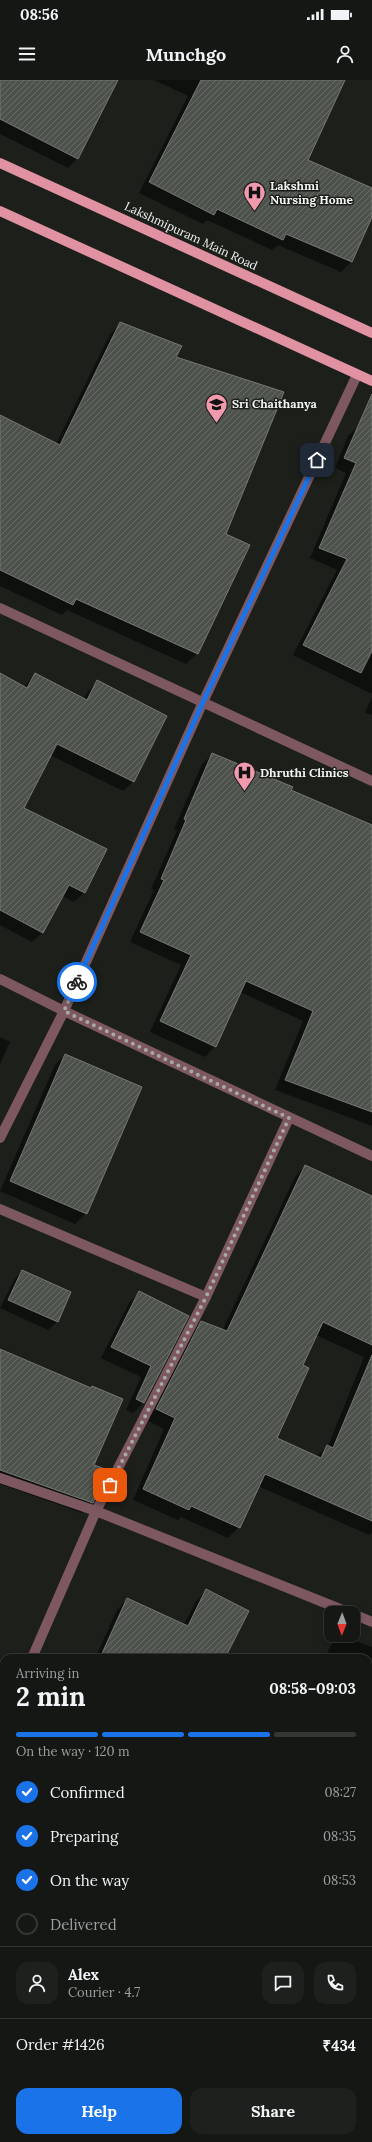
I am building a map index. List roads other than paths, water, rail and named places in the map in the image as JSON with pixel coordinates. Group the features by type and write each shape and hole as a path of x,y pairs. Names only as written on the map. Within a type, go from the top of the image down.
{"main road":[{"name":"Lakshmipuram Main Road","path":"0,163 372,333"},
{"path":"0,211 372,382"}],"street":[{"path":"0,1138 64,1011 203,702 358,375"},
{"path":"0,608 372,781"},
{"path":"0,979 64,1011 372,1156"},
{"path":"34,1654 96,1511 206,1297 289,1118"},
{"path":"0,1209 206,1297"},
{"path":"0,1478 96,1511 333,1606"},
{"path":"360,1617 372,1622"}],"place":[{"name":"Lakshmi Nursing Home","path":"254,212"},
{"name":"Sri Chaithanya","path":"217,424"},
{"name":"Dhruthi Clinics","path":"244,792"}]}
